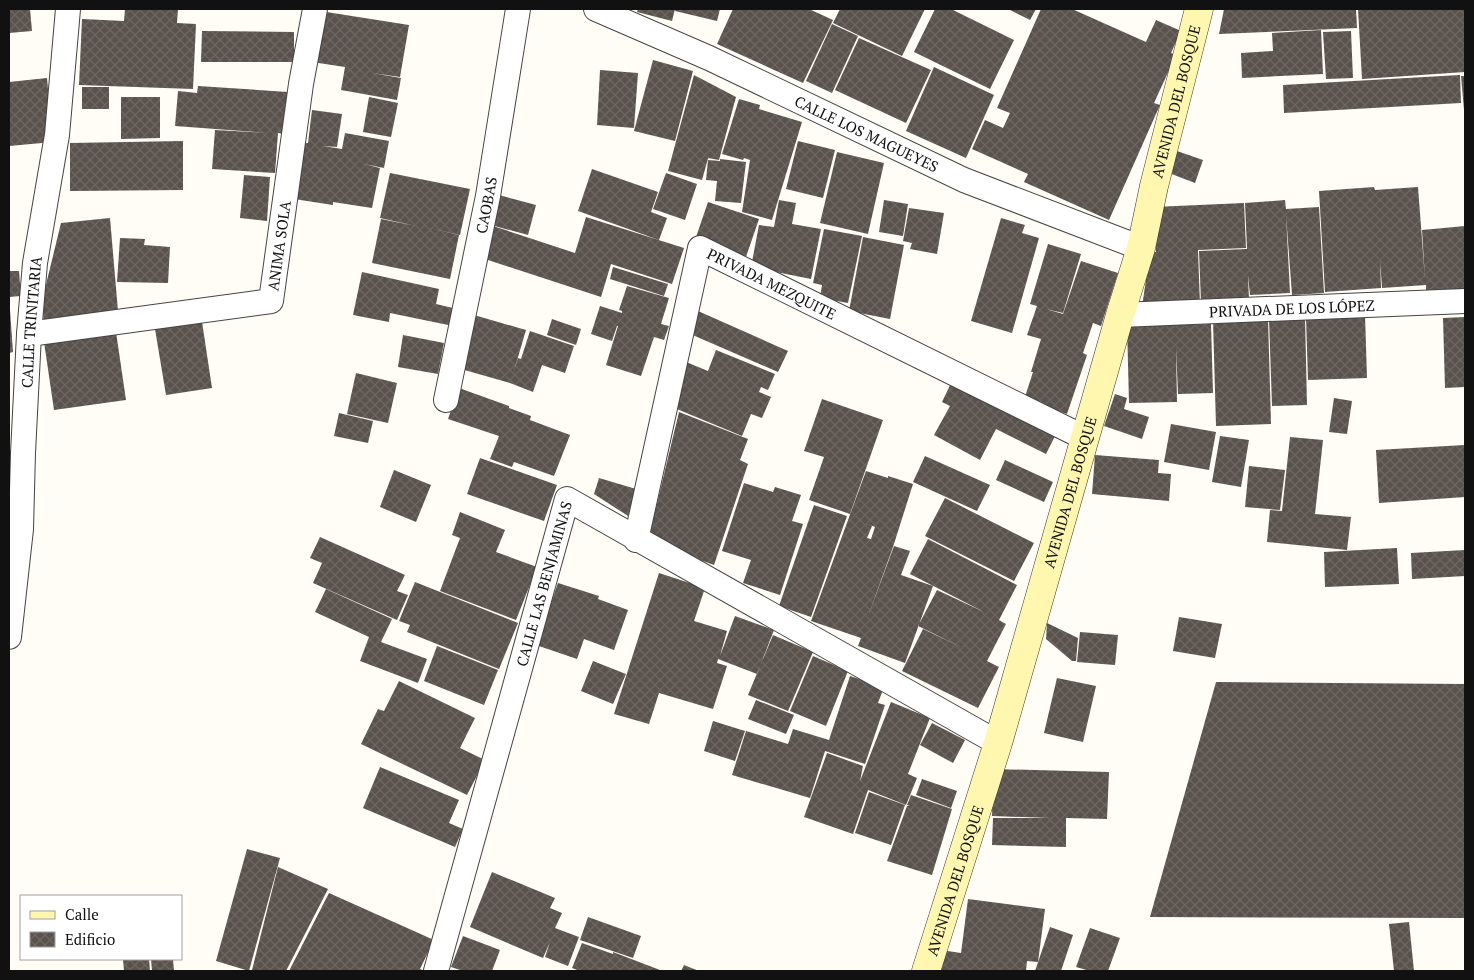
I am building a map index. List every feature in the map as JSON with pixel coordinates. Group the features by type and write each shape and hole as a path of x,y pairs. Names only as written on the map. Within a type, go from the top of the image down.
{"street":[{"name":"CALLE TRINITARIA","path":"9,637 21,529 29,334 36,263 57,135 68,9"},
{"name":"ANIMA SOLA","path":"29,334 271,300 301,84 315,9"},
{"name":"CAOBAS","path":"446,400 488,196 518,9"},
{"name":"CALLE LOS MAGUEYES","path":"596,9 709,58 964,180 1141,248"},
{"name":"AVENIDA DEL BOSQUE","path":"926,971 998,743 1120,314 1141,248 1154,186 1199,9"},
{"name":"PRIVADA MEZQUITE","path":"636,540 700,248 1085,438"},
{"name":"PRIVADA DE LOS LÓPEZ","path":"1120,314 1465,302"},
{"name":"CALLE LAS BENJAMINAS","path":"436,971 567,499 636,540 998,743"}],"building":[{"path":"9,9 30,9 32,31 9,33"},
{"path":"125,9 178,9 177,23 196,24 193,89 79,85 82,19 124,21"},
{"path":"638,9 675,9 672,21 637,12"},
{"path":"676,9 720,9 717,21 675,11"},
{"path":"733,9 809,9 833,20 803,83 717,44"},
{"path":"840,9 925,9 902,56 833,23"},
{"path":"935,9 951,9 1014,40 990,89 914,52"},
{"path":"1008,9 1036,9 1030,20"},
{"path":"1041,9 1072,9 1146,42 1156,20 1181,31 1171,53 1176,55 1154,103 1160,105 1109,220 1024,182 1028,174 972,149 985,120 1003,128 1010,113 997,108"},
{"path":"1224,9 1356,9 1357,28 1219,34"},
{"path":"1358,9 1465,9 1465,72 1362,79"},
{"path":"320,11 409,25 400,77 372,73 401,78 397,100 341,90 345,67 312,62"},
{"path":"832,24 858,36 832,93 806,81"},
{"path":"1321,30 1323,74 1242,78 1241,53 1273,51 1272,33"},
{"path":"202,31 294,32 294,62 201,62"},
{"path":"1351,31 1353,78 1326,79 1323,32"},
{"path":"859,38 931,70 906,123 835,90"},
{"path":"653,60 693,71 675,141 634,131"},
{"path":"934,67 994,95 966,158 906,131"},
{"path":"600,70 638,73 634,128 597,125"},
{"path":"694,75 736,97 719,160 708,158 702,180 668,171"},
{"path":"1460,75 1461,103 1284,113 1283,85"},
{"path":"1461,76 1465,76 1465,110 1464,110"},
{"path":"47,78 53,142 9,146 9,82"},
{"path":"198,86 288,92 285,134 278,133 275,173 212,169 215,130 268,133 175,126 178,91 197,93"},
{"path":"82,87 109,87 109,109 82,109"},
{"path":"121,97 160,97 160,138 121,139"},
{"path":"369,97 398,103 391,137 363,132"},
{"path":"739,99 760,105 759,109 802,122 772,220 742,212 750,160 722,154"},
{"path":"312,110 342,114 337,147 323,146 342,149 345,133 389,141 384,168 364,164 380,168 372,208 294,199 303,143 308,143"},
{"path":"183,141 183,190 70,191 70,143"},
{"path":"798,141 835,150 823,198 786,189"},
{"path":"1177,151 1203,160 1195,183 1169,173"},
{"path":"837,152 884,163 868,234 820,223"},
{"path":"720,159 746,162 741,203 715,201 717,181 706,180 708,160 720,161"},
{"path":"592,169 658,192 651,212 667,218 659,240 578,211"},
{"path":"390,173 470,189 460,235 426,227 459,235 450,279 372,263 381,219 416,226 380,218"},
{"path":"666,173 697,184 685,220 653,209"},
{"path":"244,175 270,177 267,221 240,218"},
{"path":"1374,187 1375,190 1418,187 1425,279 1422,230 1465,226 1465,291 1426,294 1426,285 1382,288 1380,260 1381,288 1325,292 1319,191"},
{"path":"499,195 536,205 528,235 491,225"},
{"path":"779,200 796,203 792,224 821,229 811,279 751,267 759,225 774,227"},
{"path":"884,200 908,204 903,236 879,232"},
{"path":"1285,200 1286,209 1319,207 1324,293 1292,295 1286,215 1290,293 1250,295 1248,275 1249,300 1201,302 1199,251 1247,249 1245,203"},
{"path":"708,202 759,219 746,257 695,240"},
{"path":"1244,203 1246,248 1198,250 1200,305 1142,307 1150,252 1156,252 1154,207"},
{"path":"909,208 944,213 937,254 910,249 912,243 903,241"},
{"path":"586,217 684,248 672,284 611,264 601,297 482,258 493,226 575,253"},
{"path":"110,218 118,311 80,315 80,321 44,324 42,301 61,223"},
{"path":"1001,218 1025,225 1022,233 1039,238 1012,333 971,321"},
{"path":"824,229 862,236 848,303 820,298 822,285 813,283"},
{"path":"863,237 904,245 890,319 849,311"},
{"path":"120,238 145,239 144,245 170,247 168,283 117,282"},
{"path":"1048,244 1081,254 1063,313 1046,309 1063,314 1062,317 1081,261 1118,273 1101,326 1093,323 1083,353 1087,355 1067,414 1024,400 1041,339 1027,335 1037,306 1030,304"},
{"path":"613,267 668,284 664,296 610,279"},
{"path":"9,271 19,271 21,296 9,297"},
{"path":"362,272 439,289 436,304 457,309 453,326 390,313 389,322 353,315"},
{"path":"627,286 669,298 661,324 669,326 664,340 654,337 641,376 606,365 618,326 612,341 591,334 600,306 622,313 619,310"},
{"path":"9,310 13,352 9,353"},
{"path":"698,311 788,351 778,372 688,333"},
{"path":"201,315 212,388 166,395 154,323"},
{"path":"474,315 526,330 513,374 518,358 521,359 530,331 574,346 565,373 542,365 533,392 510,383 461,369"},
{"path":"1365,315 1367,378 1308,380 1306,317"},
{"path":"1305,317 1307,405 1272,406 1269,318"},
{"path":"1465,317 1465,387 1445,388 1443,318"},
{"path":"1268,318 1271,424 1216,426 1213,320"},
{"path":"552,319 581,329 576,345 547,335"},
{"path":"1211,324 1213,393 1178,394 1176,347 1177,402 1129,403 1127,325"},
{"path":"116,332 126,400 54,410 44,342"},
{"path":"403,335 444,343 438,374 398,367"},
{"path":"716,350 775,374 768,390 761,387 759,392 771,397 762,418 751,414 742,436 672,407 683,382 678,380 686,362 708,371"},
{"path":"356,373 397,383 388,423 347,414"},
{"path":"952,381 1057,432 1046,454 996,429 980,460 934,435 950,406 942,402"},
{"path":"459,388 509,406 509,408 531,416 530,420 570,435 554,476 514,462 512,467 490,459 499,436 448,419"},
{"path":"1115,394 1127,398 1124,409 1149,417 1142,439 1104,426"},
{"path":"1334,398 1352,401 1347,434 1329,432"},
{"path":"822,399 883,420 850,514 809,500 824,457 804,451"},
{"path":"679,412 748,439 740,460 748,464 714,565 648,541"},
{"path":"339,413 373,421 368,443 334,436"},
{"path":"1171,424 1216,432 1209,470 1164,462"},
{"path":"1220,436 1249,440 1241,487 1212,482"},
{"path":"1290,437 1323,440 1315,514 1351,517 1347,550 1267,542 1270,510 1282,511"},
{"path":"1465,445 1465,497 1379,503 1376,450"},
{"path":"1095,455 1159,460 1158,473 1171,474 1169,501 1092,494"},
{"path":"925,456 990,485 977,511 913,482"},
{"path":"480,458 557,485 544,521 467,494"},
{"path":"1005,460 1053,482 1044,502 996,480"},
{"path":"1249,466 1285,470 1280,510 1245,507"},
{"path":"394,470 431,485 416,522 380,507"},
{"path":"866,471 913,484 867,619 894,546 910,551 901,575 933,586 905,663 858,646 861,638 811,621","holes":["865,523 875,527 871,539 867,538 872,526"]},
{"path":"599,478 636,489 628,516 594,494"},
{"path":"744,483 773,492 775,487 801,495 792,521 803,524 780,595 743,583 751,560 722,551"},
{"path":"945,498 1034,543 1014,581 925,536"},
{"path":"814,505 847,516 811,617 779,606"},
{"path":"460,512 505,530 496,552 537,567 516,620 440,591 460,538 452,535"},
{"path":"320,537 405,575 397,591 408,595 397,620 313,583 322,563 310,558"},
{"path":"928,539 1017,585 999,620 1006,624 987,661 999,667 978,708 902,671 923,629 963,648 918,626 937,590 984,612 910,574"},
{"path":"1397,548 1399,584 1325,587 1324,552"},
{"path":"1465,550 1465,576 1412,579 1411,553"},
{"path":"659,573 705,588 694,621 727,631 720,656 735,616 774,630 757,674 718,659 717,663 727,666 713,709 659,693 649,724 614,714"},
{"path":"415,582 518,623 499,669 407,632 410,625 399,621"},
{"path":"558,583 599,596 598,599 628,610 614,650 584,639 577,659 536,645"},
{"path":"326,589 392,619 381,642 427,659 418,683 360,661 369,637 315,612"},
{"path":"1179,617 1222,624 1215,658 1173,651"},
{"path":"1047,623 1078,638 1076,661 1072,661 1046,639"},
{"path":"1080,632 1118,635 1115,665 1077,662"},
{"path":"773,635 813,652 788,711 748,695"},
{"path":"437,646 498,670 484,705 424,681"},
{"path":"813,656 848,671 826,726 790,711"},
{"path":"593,661 626,674 613,704 581,691"},
{"path":"850,676 884,687 878,703 885,705 865,764 825,751 810,798 732,775 746,731 788,744 793,729 829,740"},
{"path":"1057,678 1096,686 1083,742 1044,733"},
{"path":"399,681 475,718 460,748 485,760 467,795 361,744 378,709 384,711"},
{"path":"1216,682 1465,684 1465,918 1150,917"},
{"path":"756,700 794,715 786,734 748,719"},
{"path":"891,702 930,718 908,774 917,778 906,805 868,790 853,834 804,817 827,753 863,766 860,781"},
{"path":"713,721 745,731 735,761 704,751"},
{"path":"932,723 965,740 953,763 920,745"},
{"path":"380,767 459,800 449,823 463,829 455,847 363,808"},
{"path":"993,769 1109,772 1107,819 1066,818 1066,847 992,845 993,818 1050,818 992,816"},
{"path":"922,779 957,791 951,808 916,795"},
{"path":"869,792 905,805 891,845 855,833"},
{"path":"911,795 952,809 932,875 887,861 907,806 910,806 907,805"},
{"path":"247,849 280,858 249,971 216,961"},
{"path":"278,867 328,889 286,971 256,971 252,970"},
{"path":"492,872 555,898 550,908 562,913 555,928 579,937 568,966 545,957 550,942 543,958 470,927"},
{"path":"329,893 434,940 420,969 425,971 289,971"},
{"path":"968,899 1045,909 1038,962 1027,961 1026,971 938,971 941,950 961,953"},
{"path":"588,917 641,936 633,958 580,940"},
{"path":"1409,922 1414,971 1394,971 1389,924"},
{"path":"1050,927 1073,935 1061,971 1035,971"},
{"path":"1090,928 1120,938 1108,971 1090,971 1076,967"},
{"path":"463,936 500,950 492,971 463,971 451,967"},
{"path":"582,943 613,954 613,952 660,970 580,971 572,968"},
{"path":"123,960 149,960 150,971 124,971"},
{"path":"151,960 173,960 174,971 152,971"},
{"path":"684,965 699,971 681,971"}]}
